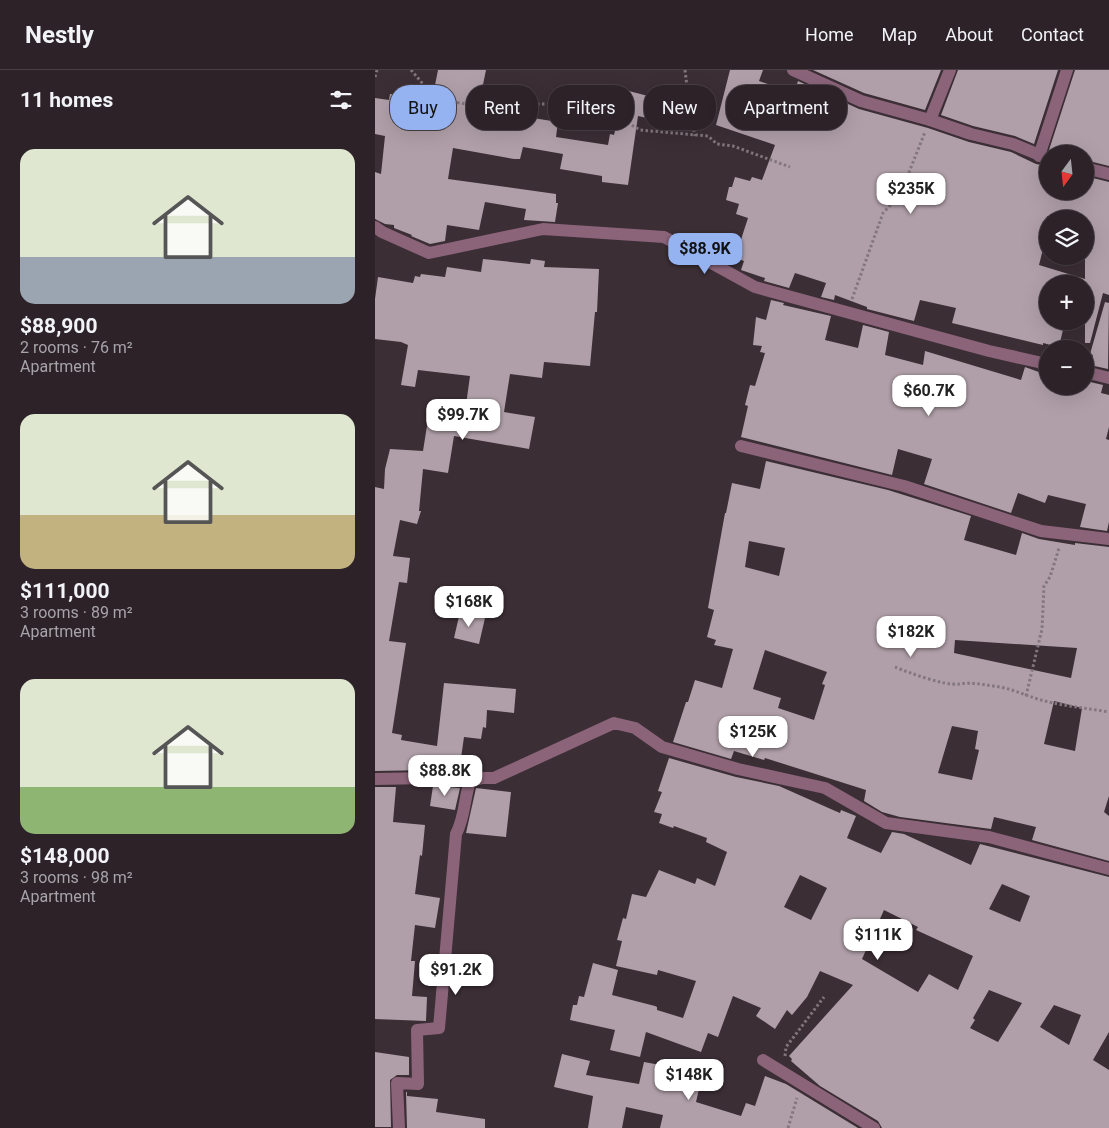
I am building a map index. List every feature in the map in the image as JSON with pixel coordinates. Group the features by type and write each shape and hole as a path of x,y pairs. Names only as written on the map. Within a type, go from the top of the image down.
{"street":[{"path":"793,70 821,81 861,101 931,120 971,134 1013,144 1039,155"},
{"path":"931,120 950,70"},
{"path":"1046,145 1067,70"},
{"path":"1094,170 1109,174"},
{"path":"375,227 429,253 543,229 664,236 755,287 989,351 1039,362"},
{"path":"1094,374 1109,378"},
{"path":"741,446 904,486 1041,531 1109,539"},
{"path":"375,779 429,778 470,781 494,778 614,723 635,728 662,747 738,769 825,788 886,823 989,837 1109,869"},
{"path":"399,1128 397,1083 418,1084 417,1030 439,1028 456,834 463,821 465,796 470,781"},
{"path":"763,1060 874,1128"}],"path":[{"path":"375,77 377,70"},
{"path":"411,70 423,84 424,97 466,104 580,104 603,108 640,130 708,136 717,144 733,146 790,167"},
{"path":"685,70 695,136"},
{"path":"847,311 883,214 900,195 931,120"},
{"path":"1026,696 1042,629 1044,586 1050,577 1063,533"},
{"path":"895,667 925,678 959,684 973,683 999,687 1021,692 1026,696 1109,712"},
{"path":"782,1071 786,1047 824,997"},
{"path":"788,1128 801,1083"}],"building":[{"path":"438,70 486,70 483,85 466,85 466,130 538,130 538,119 548,120 548,130 557,130 556,137 608,145 610,134 614,135 615,130 634,130 634,92 644,95 644,117 638,116 628,185 602,182 602,176 560,169 563,154 523,147 520,159 514,159 453,148 448,179 556,194 556,203 558,203 555,222 524,220 526,209 485,202 479,230 447,225 445,241 430,244 394,228 394,225 385,224 375,219 375,172 381,174 385,136 375,134 375,98 389,100 390,94 390,130 456,130 456,85 435,85"},
{"path":"730,70 763,70 759,81 771,85 726,85"},
{"path":"813,70 941,70 925,110 864,93"},
{"path":"958,70 1058,70 1034,144 1015,136 973,126 941,115"},
{"path":"1075,70 1109,70 1109,166 1094,162 1094,145 1051,145"},
{"path":"798,81 807,85 797,85"},
{"path":"726,86 726,128 716,125"},
{"path":"847,103 859,109 928,128 969,142 1011,152 1039,165 1039,200 1094,200 1094,178 1109,182 1109,295 1103,293 1094,328 1094,275 1085,275 1085,265 1094,265 1094,210 1039,210 1039,265 1072,275 1039,275 1039,330 1063,330 1061,340 1039,340 1039,344 952,323 956,308 920,300 914,321 867,309 867,307 835,295 834,300 821,297 826,283 795,273 789,288 764,281 765,278 741,270 744,261 735,258 748,218 736,214 739,204 726,200 729,187 732,187 735,177 750,181 752,177 762,180 775,145 731,130 847,130"},
{"path":"483,259 530,264 531,259 545,261 544,267 599,269 597,312 595,312 590,366 544,362 542,378 510,374 504,412 535,417 529,449 454,436 448,473 423,469 419,511 421,511 417,524 400,520 393,556 410,558 407,583 399,582 389,641 406,643 392,733 402,735 401,740 437,746 444,683 516,689 514,713 487,710 486,728 483,727 481,739 464,737 459,772 429,770 375,771 375,487 384,489 385,469 390,449 423,451 430,407 448,410 450,402 466,405 470,376 418,370 415,387 401,385 408,345 401,342 375,339 375,299 378,277 413,283 415,276 420,277 421,274 445,277 447,267 481,272"},
{"path":"771,300 784,303 783,305 831,316 825,340 858,348 863,325 889,332 885,355 923,365 925,351 1021,380 1025,367 1039,372 1039,395 1094,395 1094,383 1103,385 1101,393 1109,395 1109,427 1106,439 1109,440 1109,522 1107,531 1080,527 1086,504 1048,495 1045,503 1018,493 1011,513 924,484 932,459 898,449 892,475 741,437 748,406 745,405 750,385 755,386 765,353 760,352 762,346 753,345 756,317 766,320"},
{"path":"1105,302 1109,303 1108,369 1094,366 1094,340"},
{"path":"1085,330 1093,330 1091,340 1085,340"},
{"path":"766,461 888,490 971,516 964,540 1016,555 1022,533 1039,539 1075,545 1075,543 1109,547 1109,796 1104,812 1109,816 1109,861 1032,840 1036,827 994,817 991,829 900,817 882,812 864,801 866,790 765,758 764,760 734,751 731,759 673,742 695,680 722,688 733,649 714,645 716,640 707,637 714,610 708,608 725,513 732,483 760,489","holes":["749,541 785,548 779,576 745,567","955,640 1077,648 1071,678 954,653","765,650 827,672 822,684 825,685 814,720 778,708 781,698 753,689","1054,701 1082,708 1075,751 1044,744","952,726 978,731 975,749 979,750 972,780 938,773"]},
{"path":"460,612 485,618 479,644 454,638"},
{"path":"669,758 736,777 779,786 840,813 841,810 856,816 847,838 881,853 892,832 904,834 971,865 980,844 1109,877 1109,1032 1093,1060 1109,1070 1109,1128 882,1128 878,1121 820,1086 791,1061 792,1059 789,1056 853,985 820,971 807,997 792,1015 787,1010 775,1029 756,1016 761,1008 733,996 718,1037 708,1033 701,1052 646,1032 640,1057 610,1050 615,1030 570,1020 573,1005 577,1005 579,996 584,997 593,963 618,970 612,995 655,1006 657,1010 683,1018 696,981 658,970 657,975 616,966 622,941 617,940 623,918 626,919 632,894 646,897 659,870 695,884 697,878 715,886 727,852 706,842 707,838 674,826 673,828 659,823 662,814 654,812 662,792 658,791","holes":["800,875 827,888 811,920 784,907","1002,884 1030,896 1020,922 989,909","884,910 918,927 916,930 973,956 958,990 929,974 918,992 862,959","989,990 1022,1003 998,1042 970,1028 975,1020 973,1018","1054,1005 1081,1015 1069,1045 1040,1027"]},
{"path":"433,786 460,788 455,810 430,806"},
{"path":"375,787 396,787 393,822 425,825 415,894 440,898 435,928 415,925 411,961 415,961 412,996 427,997 426,1021 375,1019"},
{"path":"476,788 511,792 506,837 466,833"},
{"path":"375,1052 409,1057 409,1075 397,1075 390,1080 391,1127 375,1127"},
{"path":"562,1054 590,1061 586,1075 639,1084 644,1062 688,1070 683,1082 687,1083 686,1086 699,1089 696,1102 741,1116 746,1103 755,1106 765,1076 786,1084 858,1128 660,1128 663,1115 626,1107 622,1128 588,1128 593,1096 554,1087"},
{"path":"406,1092 407,1096 438,1099 436,1112 485,1119 485,1128 407,1128"}]}
